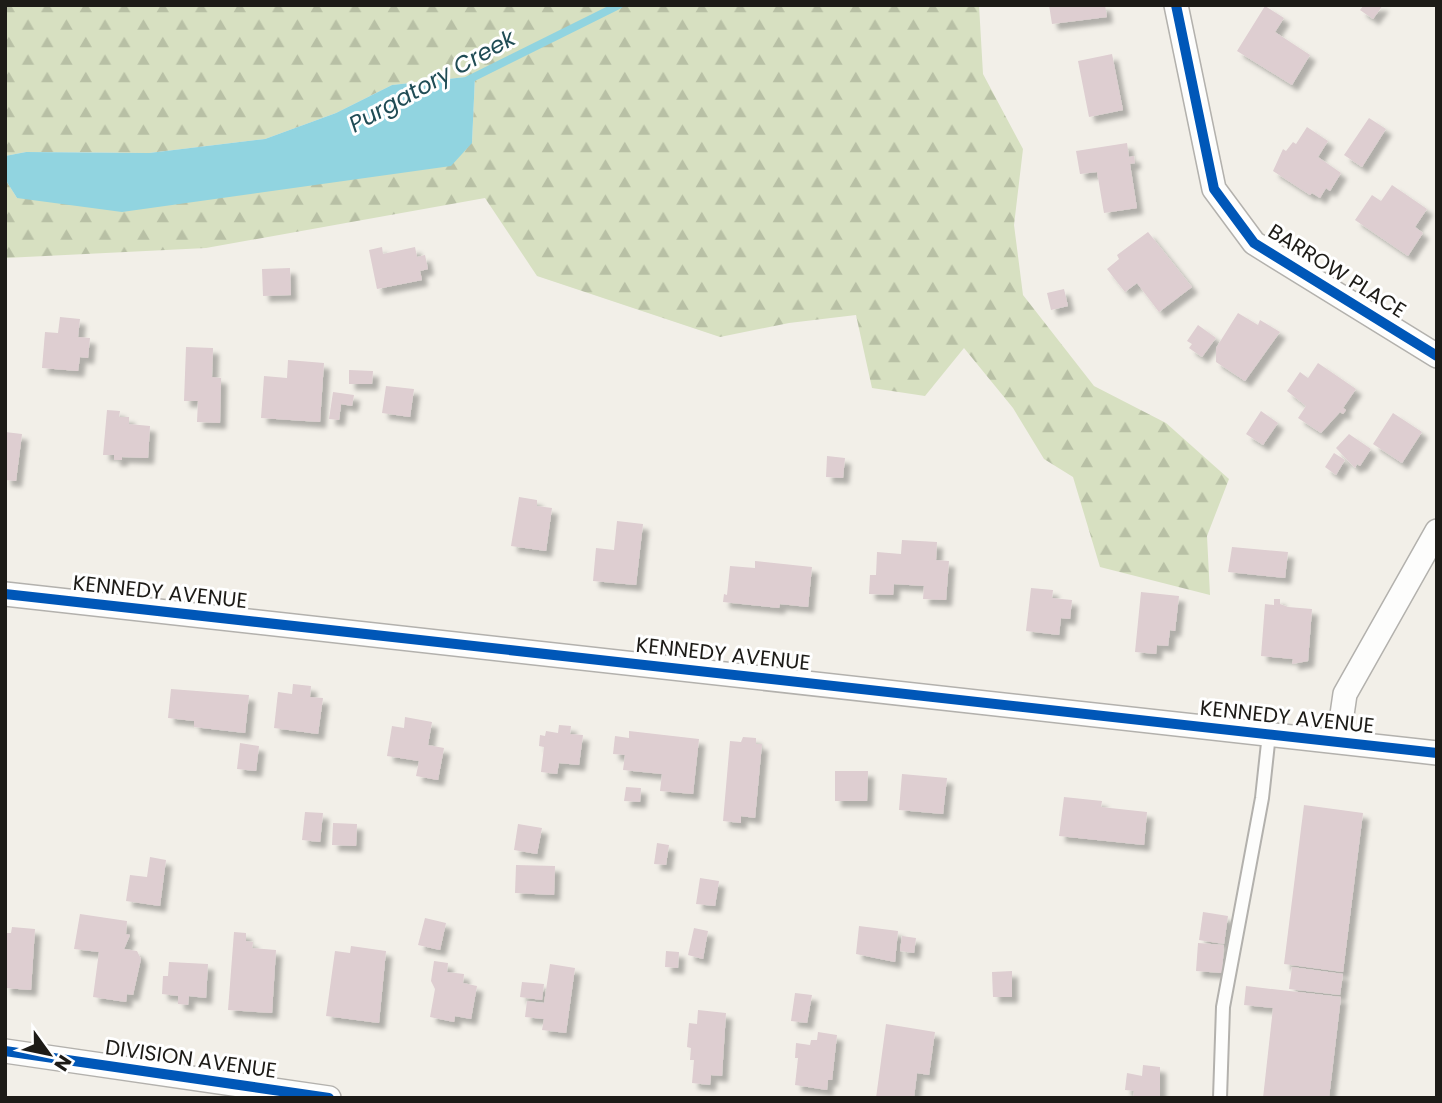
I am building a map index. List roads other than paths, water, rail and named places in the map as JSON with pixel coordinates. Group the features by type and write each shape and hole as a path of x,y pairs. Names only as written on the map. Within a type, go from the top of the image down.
{"street":[{"name":"BARROW PLACE","path":"1176,5 1214,189 1254,243 1437,356"},
{"path":"1338,741 1345,694 1437,531"},
{"name":"KENNEDY AVENUE","path":"5,594 1437,753"},
{"name":"DIVISION AVENUE","path":"5,1051 249,1092 329,1098"}],"lane":[{"path":"1220,1098 1223,1007 1262,798 1269,734"}],"water":[{"path":"475,76 472,143 451,166 122,212 17,198 5,179 5,156 26,152 149,153 265,139 336,113 392,85"}],"waterway":[{"name":"Purgatory Creek","path":"468,80 619,5"}]}
